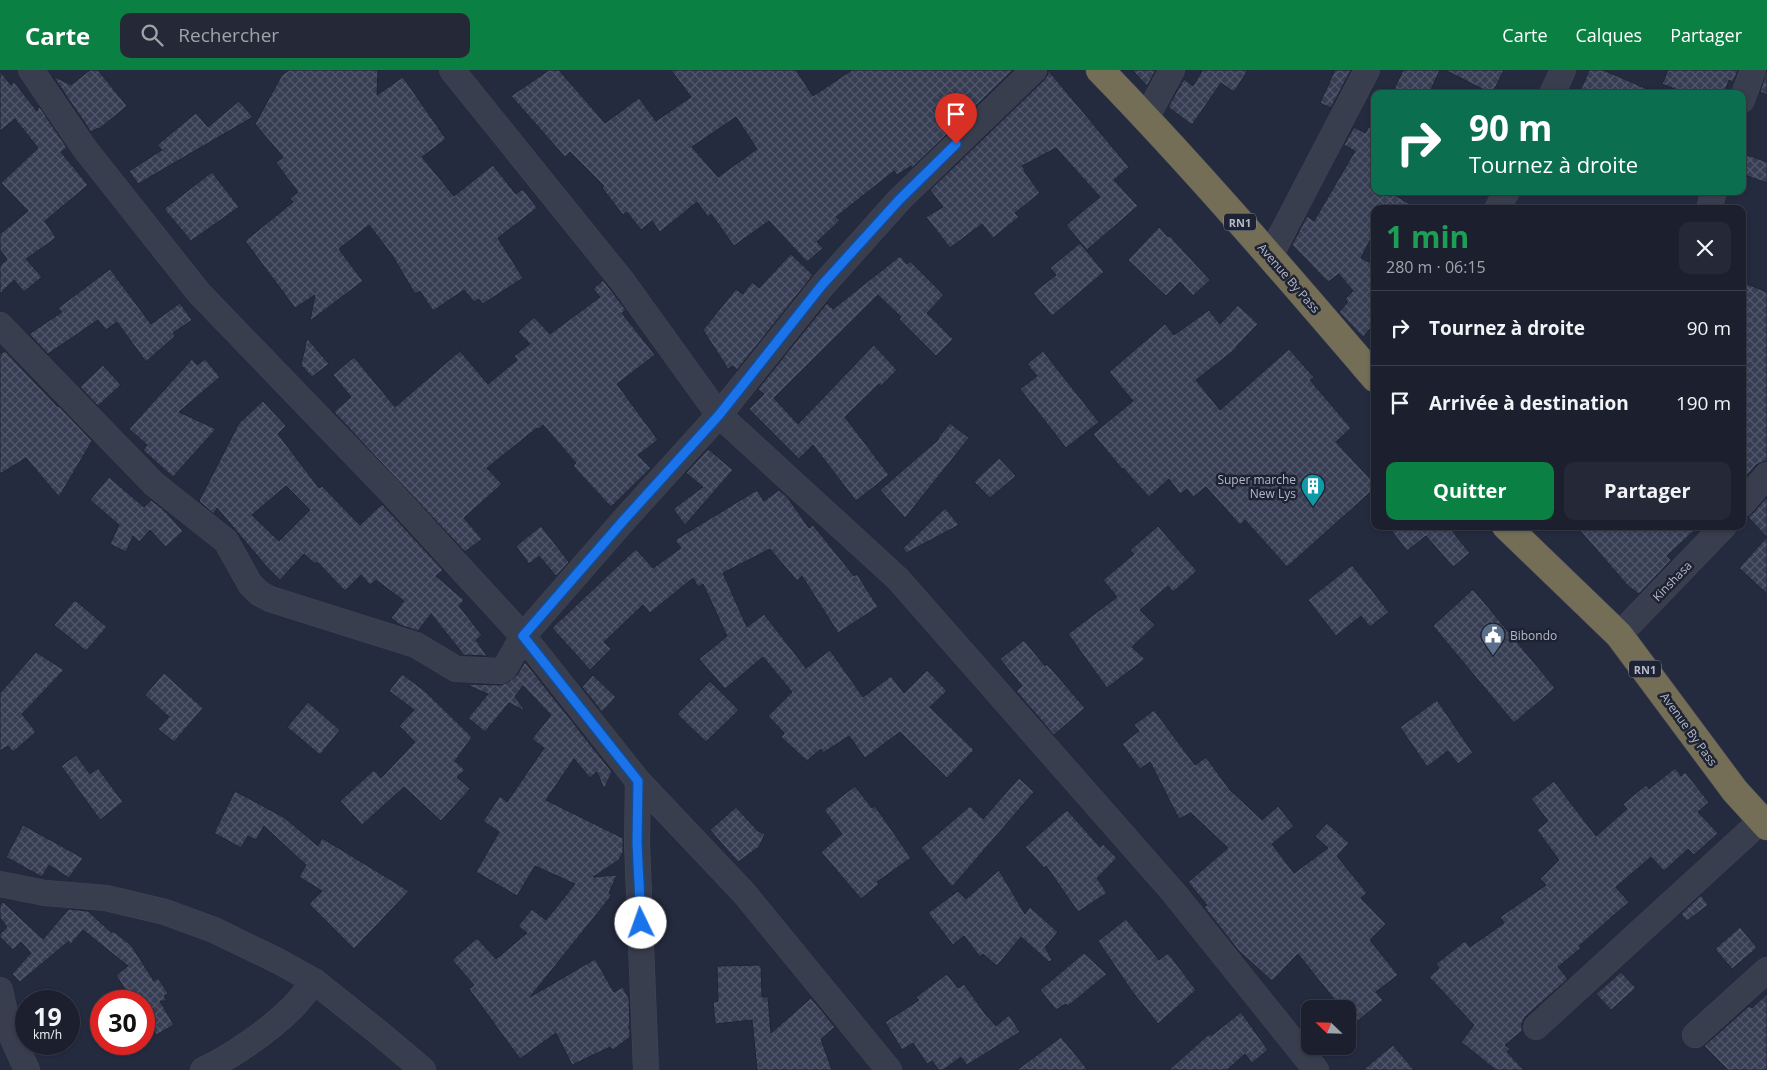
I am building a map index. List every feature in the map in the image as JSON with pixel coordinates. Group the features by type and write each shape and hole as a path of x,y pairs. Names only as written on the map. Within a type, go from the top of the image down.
{"highway":[{"name":"Avenue By Pass","path":"1100,70 1146,118 1270,256 1371,373"},
{"name":"Avenue By Pass","path":"1510,530 1620,635 1735,791 1764,823"}],"street":[{"path":"31,70 85,149 199,293 387,488 523,636 638,781 744,893 889,1070"},
{"path":"452,70 623,282 719,415 898,579 1174,893 1316,1070"},
{"path":"0,325 154,484 226,541 250,584 259,594 416,645 456,669 500,671 504,668 523,636 719,415 822,285 900,199 1034,70"},
{"path":"1146,118 1172,70"},
{"path":"1270,256 1367,70"},
{"path":"1554,90 1563,70"},
{"path":"1746,90 1753,70"},
{"path":"1746,499 1767,475"},
{"name":"Kinshasa","path":"1620,635 1720,530"},
{"path":"638,781 637,843 646,1070"},
{"path":"1536,1027 1764,823"},
{"path":"0,884 46,893 106,898 165,912 214,930 314,981 422,1070"},
{"path":"1695,1035 1767,970"},
{"path":"203,1070 216,1064 271,1027 293,1007 314,981"},
{"path":"0,995 9,1030 27,1070"}],"building":[{"path":"90,70 98,70 127,106 99,129 91,132 53,76 71,85"},
{"path":"289,70 378,70 377,95 403,77 446,139 422,157 454,196 493,165 516,194 523,189 537,208 498,238 523,278 483,304 479,299 474,302 464,290 433,311 420,291 415,294 392,255 369,225 339,249 363,281 310,321 315,295 295,308 245,241 293,202 290,199 298,192 276,163 283,157 255,124 282,75"},
{"path":"549,70 559,70 605,123 639,98 656,121 691,97 671,70 796,70 813,96 852,70 1013,70 912,168 911,166 897,175 894,171 836,217 840,220 817,242 823,248 807,262 769,221 734,246 711,214 708,217 697,202 660,232 652,221 641,230 627,212 623,215 602,188 604,186 570,152 565,157 511,96","holes":["736,117 757,149 718,177 692,147"]},
{"path":"1048,70 1129,167 1114,180 1138,206 1087,250 1066,225 1100,197 1056,148 1022,166 1040,193 1015,213 1019,217 993,238 982,224 950,248 926,217 943,207 930,190 1044,80"},
{"path":"1132,70 1156,70 1147,86"},
{"path":"1200,70 1248,70 1234,92 1221,83 1192,125 1168,107 1184,79 1193,86 1202,71"},
{"path":"1335,70 1351,70 1331,108 1320,103"},
{"path":"1403,70 1440,70 1431,90 1394,90"},
{"path":"1445,70 1504,70 1494,90 1484,90"},
{"path":"1589,70 1603,70 1650,90 1581,90"},
{"path":"1668,70 1738,70 1733,82 1729,80 1725,90 1678,90 1662,84"},
{"path":"1767,70 1767,95 1760,92"},
{"path":"0,71 11,85 14,82 37,111 39,106 67,148 61,152 88,185 45,221 56,238 26,259 42,277 24,292 14,280 0,294 0,266 7,259 0,250 0,234 28,211 1,183 38,148 15,119 0,131"},
{"path":"239,101 253,117 138,184 129,171 162,150 157,145 196,113 208,127"},
{"path":"1371,123 1371,195 1395,195 1411,205 1371,205 1371,238 1361,258 1371,263 1371,328 1363,337 1339,312 1348,302 1345,299 1353,291 1339,274 1328,282 1292,245 1307,216 1314,221 1355,151 1344,145 1354,127 1365,133"},
{"path":"1746,154 1767,162 1767,183 1746,175"},
{"path":"212,172 239,207 191,241 164,209"},
{"path":"1159,227 1168,237 1169,235 1210,280 1193,296 1180,282 1166,296 1128,260"},
{"path":"1080,243 1104,272 1052,316 1033,293 1056,275 1050,268"},
{"path":"791,254 813,275 737,370 733,366 728,369 703,330 736,289 743,294 752,282 759,288"},
{"path":"900,256 907,264 910,261 944,295 927,313 953,339 936,356 899,319 901,317 878,295 774,398 798,424 874,345 897,370 881,386 879,384 845,417 889,475 856,501 813,445 799,459 749,409 764,394 758,389 827,303 833,309"},
{"path":"110,269 151,324 180,303 192,320 173,333 175,336 146,362 117,322 106,330 98,320 48,354 29,334 62,312 58,308"},
{"path":"603,280 626,310 622,313 655,355 617,384 658,440 638,455 651,468 611,507 573,466 576,463 543,425 487,468 502,484 464,518 482,539 465,552 334,412 351,397 333,375 354,357 395,407 460,351 488,384 517,360 514,356 530,344 518,332 534,317 550,334 600,297 593,289"},
{"path":"1746,284 1767,292 1767,461 1756,465 1746,476"},
{"path":"1238,305 1258,324 1237,348 1196,380 1220,410 1289,349 1314,377 1310,380 1351,428 1336,442 1371,480 1371,492 1287,567 1245,520 1240,525 1206,487 1193,497 1187,489 1180,494 1169,479 1149,497 1122,469 1093,434 1133,401 1109,372 1165,324 1174,335 1209,310 1220,324"},
{"path":"307,338 329,364 312,377 301,365"},
{"path":"5,351 92,441 59,497 26,458 0,474 0,354"},
{"path":"1043,351 1099,422 1066,448 1020,389 1037,376 1027,364"},
{"path":"192,359 197,365 205,359 220,377 179,412 216,429 173,477 143,450 147,445 129,429"},
{"path":"103,365 121,385 98,406 80,387"},
{"path":"263,401 286,426 278,434 319,488 322,486 360,525 382,504 443,570 436,576 464,600 459,606 482,635 476,640 487,656 464,655 431,614 418,631 400,625 391,618 404,601 376,580 370,585 361,575 345,591 317,562 315,564 304,554 280,580 217,508 214,514 199,501 239,423","holes":["286,486 310,510 279,541 252,515"]},
{"path":"950,423 969,438 905,518 880,490 939,439"},
{"path":"708,449 733,470 685,525 673,509 703,487 686,473"},
{"path":"999,458 1016,476 990,498 974,482"},
{"path":"109,477 144,507 151,500 164,510 183,531 166,547 150,530 139,542 133,536 126,552 110,544 119,525 90,500"},
{"path":"757,490 764,501 779,490 788,498 809,528 813,525 854,576 857,574 878,607 838,633 802,576 797,581 770,549 723,573 747,627 764,614 806,668 830,650 863,697 891,676 904,693 927,670 947,691 930,707 974,750 947,778 900,732 865,758 849,736 823,753 821,749 807,761 781,737 784,733 768,716 792,692 763,657 725,689 699,659 727,636 703,584 698,587 693,578 650,613 643,605 604,642 611,649 590,670 552,628 636,549 653,568 681,548 675,540"},
{"path":"1767,497 1767,537 1748,517"},
{"path":"945,508 959,525 906,553 903,548"},
{"path":"541,526 569,562 556,576 539,556 529,564 516,546"},
{"path":"1158,526 1197,571 1173,592 1168,586 1140,610 1155,625 1132,647 1145,659 1107,688 1068,634 1117,597 1103,580 1134,554 1130,550"},
{"path":"1391,530 1451,530 1470,553 1453,567 1426,536 1407,551"},
{"path":"1579,530 1695,530 1667,556 1671,560 1639,594 1628,586"},
{"path":"1767,537 1767,594 1739,568"},
{"path":"1352,565 1389,612 1370,627 1361,616 1336,636 1308,600"},
{"name":"Bibondo","path":"1473,589 1555,688 1514,723 1433,626"},
{"path":"75,600 107,627 86,651 54,625"},
{"path":"1024,640 1045,666 1047,664 1085,708 1054,735 1016,691 1022,686 1000,659"},
{"path":"36,652 64,670 22,714 36,732 13,752 8,746 0,751 0,693"},
{"path":"525,662 612,772 604,789 597,772 590,778 574,759 546,800 623,838 623,852 619,860 593,877 617,875 609,893 612,895 530,997 595,959 614,992 623,987 629,999 630,1026 628,1027 630,1037 613,1050 610,1047 572,1065 556,1033 520,1059 469,989 474,985 452,960 477,938 496,959 527,933 518,926 532,909 546,920 575,884 535,866 517,896 476,872 499,832 483,821 500,796 507,802 544,748 532,739 551,715 523,686 515,696 525,711 509,703 485,732 468,718 488,694 469,686 470,684 499,685 507,683 517,675"},
{"path":"164,673 203,708 174,742 158,729 169,717 145,695"},
{"path":"402,674 425,691 472,737 455,761 465,770 457,777 470,789 441,821 404,787 362,825 340,801 374,770 381,778 415,742 399,726 414,710 389,691"},
{"path":"593,675 616,697 602,712 582,687"},
{"path":"710,681 739,710 706,742 677,714"},
{"path":"1437,700 1473,753 1458,764 1448,751 1427,767 1400,727"},
{"path":"308,702 340,730 320,755 287,727"},
{"path":"1154,710 1195,765 1206,757 1230,790 1262,820 1278,806 1294,826 1272,844 1294,873 1328,848 1315,836 1327,823 1349,843 1337,856 1367,893 1361,898 1386,924 1370,940 1398,975 1376,992 1383,1000 1356,1022 1356,1000 1335,1000 1298,954 1272,981 1239,951 1204,907 1207,905 1188,882 1228,848 1191,813 1179,819 1150,762 1140,769 1122,744 1139,731 1134,725"},
{"path":"76,755 90,774 98,768 123,802 100,820 61,766"},
{"path":"1675,768 1681,776 1685,772 1709,802 1698,812 1718,833 1694,855 1688,849 1664,871 1651,857 1616,887 1629,902 1579,946 1581,948 1558,967 1568,979 1526,1016 1522,1023 1522,1031 1505,1045 1510,1049 1507,1052 1524,1070 1496,1070 1461,1042 1474,1025 1429,977 1439,968 1436,964 1465,941 1470,947 1504,923 1500,917 1546,885 1540,879 1559,860 1537,830 1548,821 1531,799 1554,781 1596,836 1627,809 1623,804 1646,785 1649,789"},
{"path":"1019,778 1034,792 952,887 921,848 970,806 983,819"},
{"path":"855,786 872,808 875,806 911,858 877,882 879,884 861,899 821,852 842,834 824,810"},
{"path":"235,791 285,818 318,846 322,838 409,891 354,949 309,904 322,891 299,877 306,865 264,826 256,840 248,836 241,848 214,833"},
{"path":"736,807 758,831 765,834 759,847 738,862 710,830"},
{"path":"1067,810 1100,847 1103,844 1117,858 1097,878 1107,893 1078,912 1046,866 1044,868 1025,847"},
{"path":"23,825 83,858 69,878 49,865 42,877 6,857"},
{"path":"999,870 1025,914 1030,907 1058,932 1045,947 1052,960 1049,962 1021,937 997,966 983,954 980,957 964,936 953,945 928,913 958,891 966,899"},
{"path":"1701,895 1708,905 1687,921 1681,914"},
{"path":"3,902 43,939 69,909 88,911 112,933 113,931 131,945 154,981 158,978 168,993 164,996 167,1001 160,1001 174,1025 156,1035 155,990 126,990 116,975 128,966 83,930 69,946 69,941 20,982 12,974 31,953 21,942 13,950 0,937 0,934 7,927 0,918 0,905"},
{"path":"1126,919 1159,960 1168,953 1196,990 1158,1024 1131,990 1098,941"},
{"path":"1740,927 1757,948 1732,969 1715,949"},
{"path":"1084,953 1107,974 1068,1006 1066,1004 1056,1010 1040,990"},
{"path":"761,965 762,997 768,997 771,1033 811,998 835,1027 821,1039 832,1070 757,1070 752,1020 715,1024 713,1002 718,1001 717,966"},
{"path":"1621,972 1636,988 1611,1010 1596,994"},
{"path":"947,974 958,988 964,984 996,1026 1009,1015 1020,1032 967,1065 961,1057 943,1070 939,1070 932,1061 927,1064 913,1043 902,1050 885,1022 919,1000 916,997"},
{"path":"1767,994 1767,1070 1728,1070 1704,1046 1749,1006 1752,1008"},
{"path":"1241,1012 1268,1050 1252,1063 1245,1054 1227,1070 1169,1070 1209,1034 1211,1036"},
{"path":"1061,1037 1088,1070 1017,1070"},
{"path":"1393,1045 1414,1070 1363,1070"}],"place":[{"name":"Super marche New Lys","path":"1313,507"},
{"name":"Bibondo","path":"1493,656"}],"route":[{"path":"641,923 637,843 638,781 523,636 719,415 822,285 900,199 956,144"}]}
